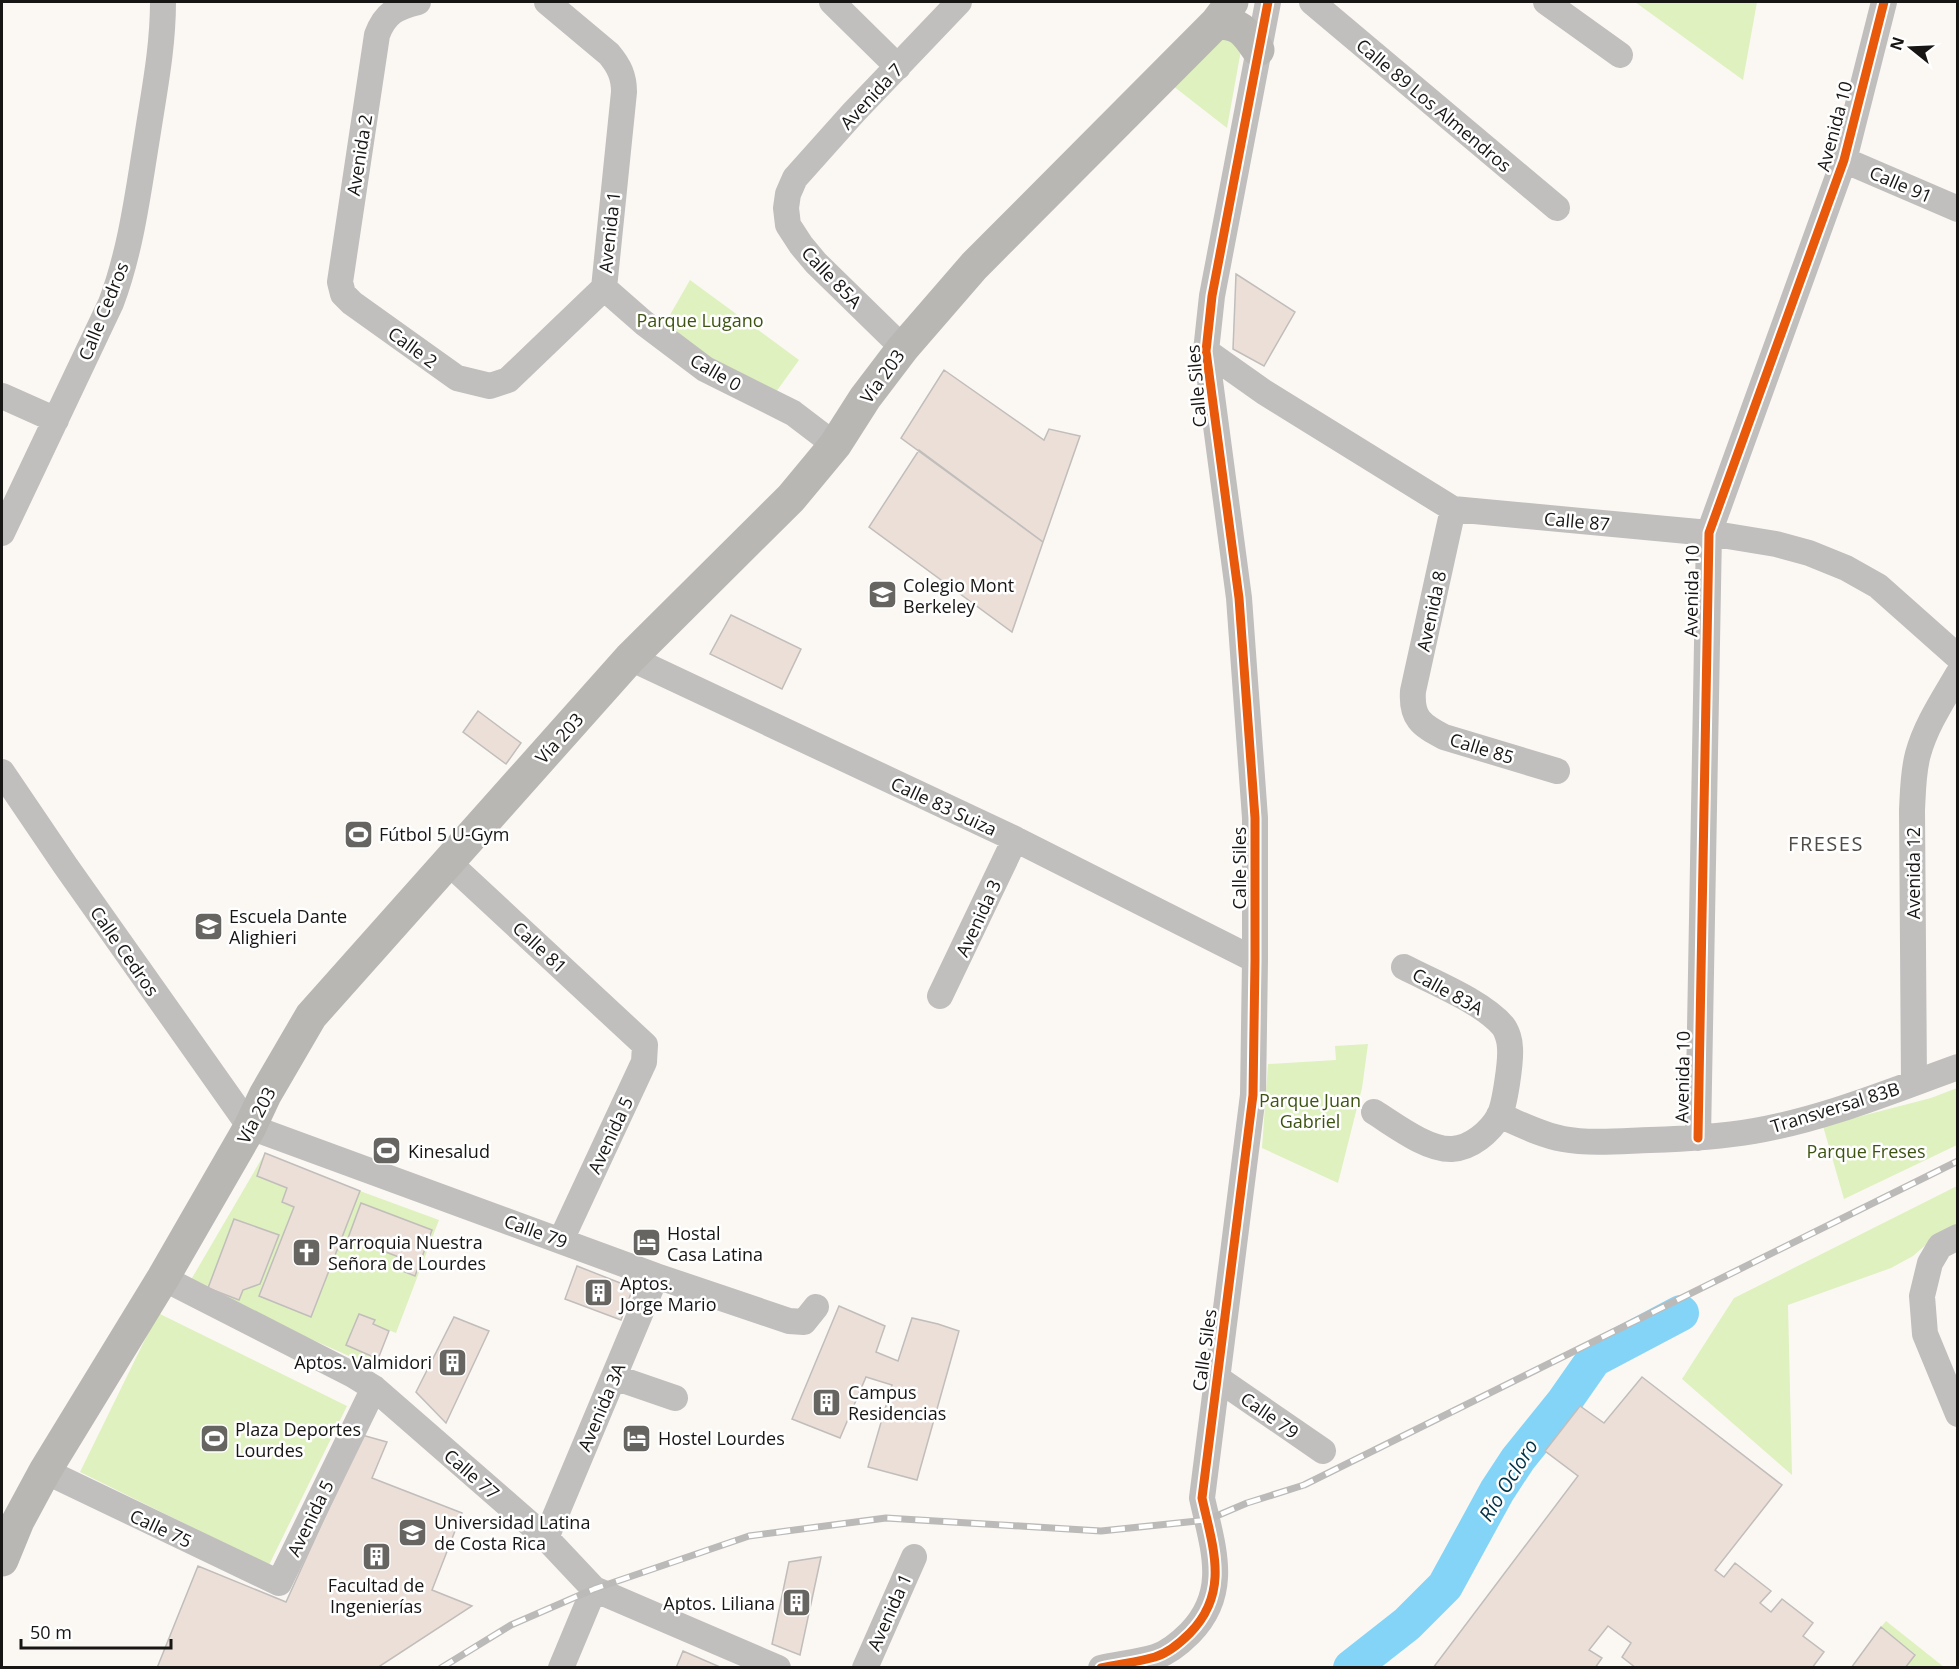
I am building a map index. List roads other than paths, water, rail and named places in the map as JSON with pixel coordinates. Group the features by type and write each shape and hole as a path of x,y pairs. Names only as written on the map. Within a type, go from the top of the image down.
{"main road":[{"path":"1224,12 1231,23 1242,29 1258,50"},
{"name":"Vía 203","path":"2,1560 18,1521 45,1472 163,1278 311,1016 630,658 790,498 835,445 865,398 903,348 974,266 1224,12"}],"street":[{"name":"Calle Cedros","path":"2,532 111,303 122,273 131,234 162,45 163,2"},
{"name":"Avenida 2","path":"343,294 340,282 377,35 381,25 398,7 418,2"},
{"name":"Avenida 1","path":"490,386 508,380 604,288 624,77 609,54 547,2"},
{"path":"832,2 898,67"},
{"name":"Avenida 7","path":"788,194 795,178 854,112 959,2"},
{"name":"Calle Siles","path":"1101,1668 1157,1656 1180,1643 1201,1621 1214,1592 1216,1569 1213,1542 1202,1498 1253,1095 1255,818 1239,598 1206,351 1212,296 1268,2"},
{"name":"Calle 89 Los Almendros","path":"1312,2 1557,208"},
{"path":"1546,2 1620,55"},
{"name":"Avenida 10","path":"1698,1138 1709,533 1844,160 1884,2"},
{"name":"Calle 91","path":"1844,160 1958,209"},
{"name":"Calle 85A","path":"788,194 786,208 788,225 801,245 816,263 903,348"},
{"name":"Calle 0","path":"604,288 644,323 705,369 793,413 835,445"},
{"name":"Calle 2","path":"343,294 352,303 457,378 490,386"},
{"name":"Calle 87","path":"1206,351 1264,392 1453,509 1709,533 1776,544 1846,568 1878,586 1958,657"},
{"path":"2,396 56,420"},
{"name":"Avenida 8","path":"1414,713 1413,691 1453,509"},
{"name":"Calle 83 Suiza","path":"630,658 1015,839 1255,960"},
{"name":"Avenida 12","path":"1914,1083 1912,810 1914,782 1918,755 1927,728 1958,674"},
{"name":"Calle 85","path":"1414,713 1427,728 1444,737 1557,771"},
{"name":"Calle Cedros","path":"2,772 250,1127"},
{"name":"Avenida 3","path":"940,996 1015,839"},
{"name":"Calle 81","path":"448,862 632,1032"},
{"name":"Calle 83A","path":"1404,967 1476,1004 1504,1028 1510,1045 1508,1070 1499,1115"},
{"name":"Avenida 5","path":"561,1240 644,1062 645,1045 632,1032"},
{"name":"Transversal 83B","path":"1499,1115 1562,1139 1587,1142 1698,1138 1755,1131 1824,1114 1958,1067"},
{"path":"1374,1112 1423,1141 1439,1148 1451,1149 1473,1144 1499,1115"},
{"name":"Calle 79","path":"250,1127 656,1276 789,1321 804,1323 816,1307"},
{"path":"1958,1237 1940,1246 1930,1263 1922,1296 1925,1334 1958,1414"},
{"name":"Avenida 3A","path":"546,1538 656,1276"},
{"name":"Calle 77","path":"163,1278 353,1375 374,1388 546,1538 594,1588 778,1668"},
{"path":"614,1377 675,1398"},
{"name":"Calle 79","path":"1217,1378 1323,1451"},
{"name":"Avenida 5","path":"279,1583 374,1388"},
{"name":"Calle 75","path":"45,1472 279,1583"},
{"name":"Avenida 1","path":"865,1668 914,1557"},
{"path":"561,1668 594,1588"}],"waterway":[{"name":"Río Ocloro","path":"1351,1668 1407,1624 1445,1586 1497,1491 1518,1459 1564,1402 1594,1359 1681,1313"}],"railway":[{"path":"441,1668 511,1625 594,1589 749,1536 886,1518 1101,1531 1207,1520 1247,1503 1304,1485 1958,1161"}],"place":[{"name":"Colegio Mont Berkeley","path":"882,595"},
{"name":"Fútbol 5 U-Gym","path":"358,834"},
{"name":"Escuela Dante Alighieri","path":"208,926"},
{"name":"Kinesalud","path":"387,1151"},
{"name":"Hostal Casa Latina","path":"646,1243"},
{"name":"Parroquia Nuestra Señora de Lourdes","path":"307,1252"},
{"name":"Aptos. Jorge Mario","path":"599,1293"},
{"name":"Aptos. Valmidori","path":"453,1362"},
{"name":"Campus Residencias","path":"827,1402"},
{"name":"Hostel Lourdes","path":"637,1438"},
{"name":"Plaza Deportes Lourdes","path":"214,1439"},
{"name":"Universidad Latina de Costa Rica","path":"413,1532"},
{"name":"Facultad de Ingenierías","path":"376,1556"},
{"name":"Aptos. Liliana","path":"796,1603"}],"district":[{"name":"FRESES","path":"1826,843"}],"park label":[{"name":"Parque Lugano","path":"700,320"},
{"name":"Parque Juan Gabriel","path":"1310,1110"},
{"name":"Parque Freses","path":"1866,1151"}]}
